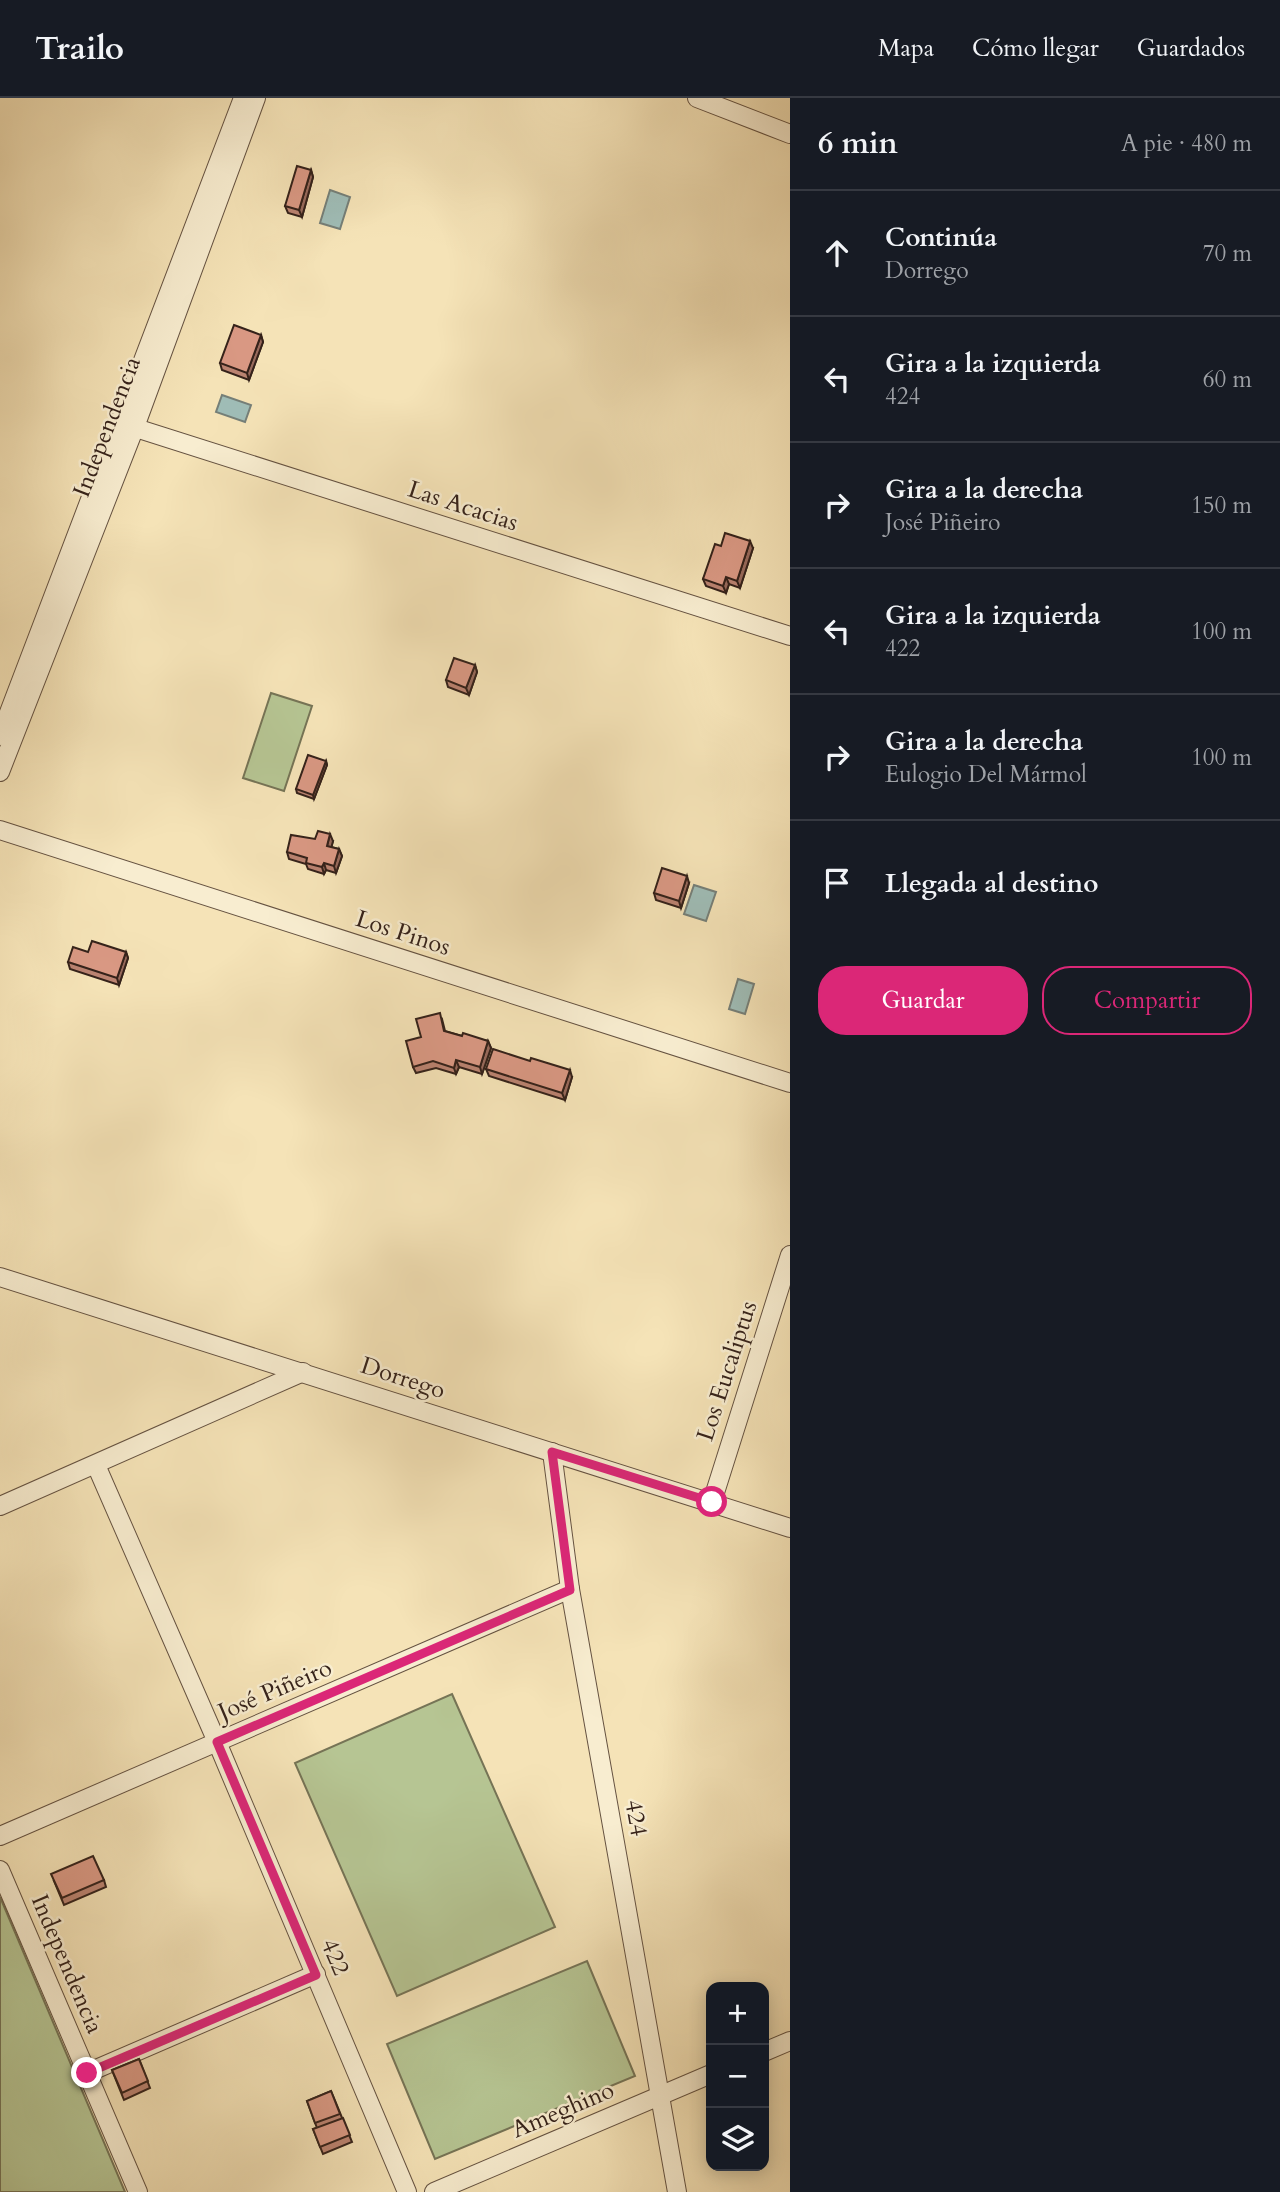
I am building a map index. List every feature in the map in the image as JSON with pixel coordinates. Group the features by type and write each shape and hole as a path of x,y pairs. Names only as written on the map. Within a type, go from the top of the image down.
{"street":[{"name":"Independencia","path":"0,772 243,98"},
{"name":"Independencia","path":"0,736 256,98"},
{"path":"697,98 790,134"},
{"name":"Las Acacias","path":"127,425 790,636"},
{"name":"Los Pinos","path":"0,830 790,1083"},
{"name":"Los Eucaliptus","path":"712,1502 790,1255"},
{"name":"Dorrego","path":"0,1277 790,1528"},
{"path":"0,1506 303,1372"},
{"name":"424","path":"552,1452 570,1590 677,2192"},
{"name":"422","path":"96,1465 217,1742 407,2192"},
{"name":"José Piñeiro","path":"0,1836 570,1590"},
{"name":"Independencia","path":"0,1870 138,2192"},
{"path":"87,2073 316,1975"},
{"path":"769,2050 790,2041"},
{"name":"Ameghino","path":"434,2192 706,2076"}],"green space":[{"path":"271,693 312,706 284,791 243,778"},
{"path":"452,1694 555,1927 397,1996 295,1763"},
{"path":"0,1897 125,2192 0,2192"},
{"path":"587,1961 635,2076 435,2159 387,2044"}],"water":[{"path":"330,190 350,197 340,229 320,223"},
{"path":"222,395 251,405 245,422 216,412"},
{"path":"694,885 716,892 706,921 684,914"},
{"path":"738,979 754,984 745,1014 729,1009"}],"building":[{"path":"297,166 311,170 299,210 285,206"},
{"path":"234,325 261,335 247,373 220,363"},
{"path":"725,533 750,541 737,581 726,577 723,586 703,579 715,544 721,546"},
{"path":"454,658 475,665 466,688 446,680"},
{"path":"308,755 326,761 313,795 296,789"},
{"path":"318,831 330,834 327,846 339,849 334,866 324,863 322,867 306,863 307,858 287,852 291,835 315,839"},
{"path":"662,868 687,876 679,901 654,893"},
{"path":"92,941 126,952 117,978 68,962 73,947 88,952"},
{"path":"440,1013 444,1031 462,1036 463,1033 488,1041 480,1067 456,1060 454,1068 433,1061 413,1067 406,1041 421,1037 416,1019"},
{"path":"493,1049 570,1070 562,1093 486,1069"},
{"path":"93,1856 104,1880 62,1898 51,1874"},
{"path":"139,2059 148,2081 122,2093 112,2070"},
{"path":"331,2091 340,2114 315,2123 307,2101"},
{"path":"343,2118 350,2135 320,2147 313,2129"}],"route":[{"path":"87,2073 316,1975 217,1742 570,1590 552,1452 712,1502"}]}
